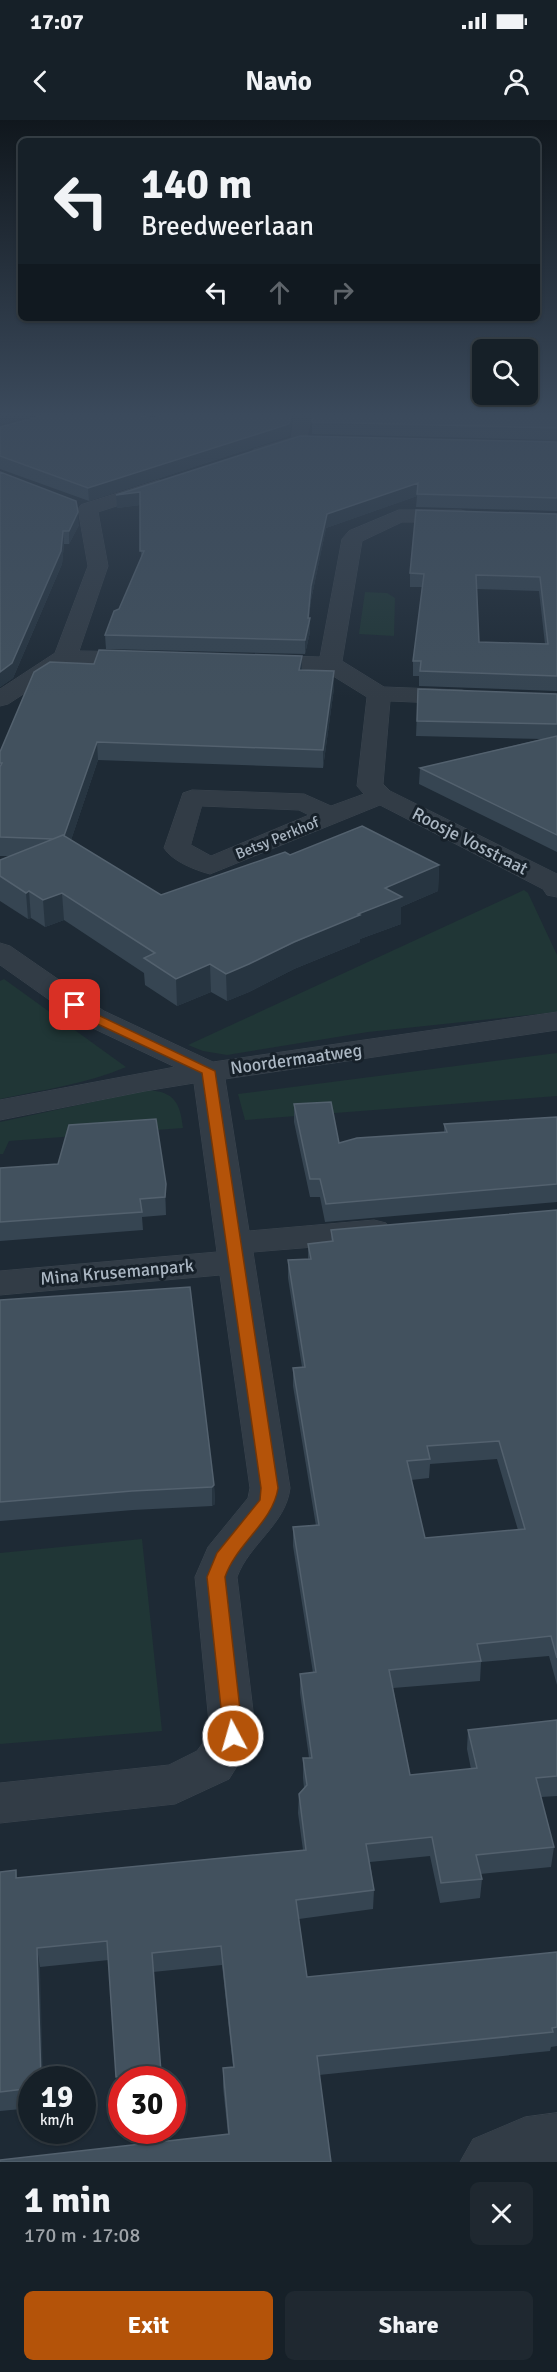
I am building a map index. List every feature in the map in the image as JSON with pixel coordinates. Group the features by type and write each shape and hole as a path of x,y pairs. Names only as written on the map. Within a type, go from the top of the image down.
{"street":[{"path":"83,507 93,507"},
{"path":"64,657 98,566 88,509"},
{"path":"330,664 352,540 356,535 399,516 479,516"},
{"path":"0,699 64,657 157,659"},
{"path":"238,662 330,664 378,694 486,698"},
{"path":"330,816 381,796 370,786 378,694"},
{"name":"Roosje Vosstraat","path":"381,796 556,886"},
{"name":"Betsy Perkhof","path":"192,798 304,802 330,816 210,866 177,848 192,798"},
{"path":"0,952 93,1017 208,1071 270,1488 268,1502 223,1558 216,1577 233,1736 213,1765 175,1784 0,1803"},
{"name":"Noordermaatweg","path":"0,1110 208,1071 557,1021"},
{"name":"Mina Krusemanpark","path":"0,1283 406,1228"},
{"path":"488,2162 492,2158 525,2144 557,2140"}],"green space":[{"path":"365,592 387,593 395,598 394,636 359,634"},
{"path":"524,890 528,893 557,955 557,1012 368,1032 227,1055 203,1051 188,1045"},
{"path":"4,979 126,1067 80,1082 0,1099 0,981"},
{"path":"557,1053 557,1096 245,1120 238,1094"},
{"path":"148,1090 164,1093 174,1100 180,1112 183,1128 9,1141 3,1154 0,1154 0,1122"},
{"path":"142,1539 162,1731 0,1744 0,1553"}],"building":[{"path":"0,507 77,507 78,512 69,531 63,531 61,551 12,663 0,672"},
{"path":"140,507 347,507 327,514 311,586 308,618 310,618 305,640 105,635 114,611 119,609 144,551 140,551"},
{"path":"416,510 557,514 557,676 420,671 421,661 413,661 424,574 410,573","holes":["476,575 540,577 548,644 479,642"]},
{"path":"99,650 302,656 299,670 334,671 323,750 97,742 64,836 53,839 0,837 0,767 2,763 0,763 0,752 34,672 50,662 94,664"},
{"path":"418,689 557,694 557,724 417,721"},
{"path":"557,736 557,835 420,768"},
{"path":"362,826 439,865 385,888 402,897 294,942 226,974 210,964 176,979 144,958 155,953 62,893 43,900 29,891 26,893 0,876 0,860 63,835 161,895 285,852 290,855"},
{"path":"331,1102 339,1143 357,1138 447,1132 444,1124 557,1117 557,1184 326,1204 320,1179 310,1179 294,1104"},
{"path":"156,1119 166,1184 165,1197 140,1199 142,1212 0,1222 0,1168 58,1164 69,1125"},
{"path":"557,1210 557,1658 551,1636 477,1644 481,1661 389,1670 410,1775 477,1768 468,1730 557,1720 557,1776 536,1778 554,1847 476,1855 482,1879 441,1883 432,1837 366,1844 374,1890 296,1900 307,1977 557,1952 557,2027 552,2028 553,2032 317,2056 331,2162 0,2162 0,2160 141,2144 186,2144 186,2139 229,2134 223,2068 234,2067 221,1946 152,1953 161,2066 115,2066 107,1941 37,1948 41,2066 18,2066 18,2090 0,2092 0,1872 16,1870 16,1878 306,1850 299,1794 307,1785 303,1758 312,1758 300,1674 316,1672 293,1527 319,1525 293,1368 305,1367 288,1260 311,1259 308,1244 333,1241 331,1230","holes":["499,1441 525,1529 425,1538 407,1461 430,1459 427,1446"]},
{"path":"190,1287 214,1485 212,1487 0,1502 0,1300"}],"route":[{"path":"75,1005 93,1017 208,1071 270,1488 268,1502 223,1558 216,1577 233,1736"}]}
